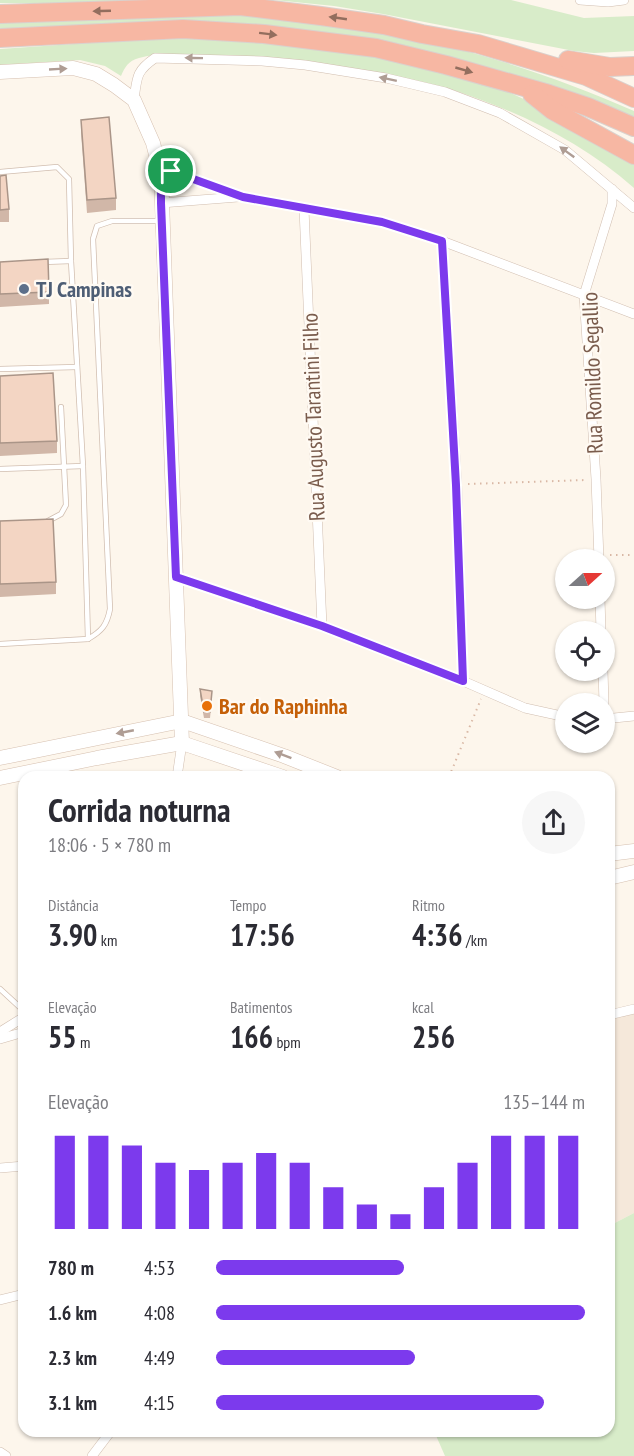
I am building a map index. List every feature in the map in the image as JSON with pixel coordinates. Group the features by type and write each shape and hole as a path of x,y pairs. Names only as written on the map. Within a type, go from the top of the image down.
{"highway":[{"path":"0,14 240,6 355,20 591,65 634,66"},
{"path":"0,38 183,29 255,33 376,48 524,87 588,107 634,127"},
{"path":"478,44 586,76 634,98"},
{"path":"524,87 552,110 634,155"}],"street":[{"path":"580,0 609,3 624,0"},
{"path":"134,100 142,68 155,58 262,61 386,78 445,92 500,113 565,150 634,208"},
{"path":"0,72 73,68 96,74 134,100 153,143 161,174 182,721 182,743 178,771"},
{"path":"161,174 171,171 243,197 382,222 442,241 634,314"},
{"name":"Rua Romildo Segallio","path":"599,549 584,295 612,204 612,189"},
{"path":"161,203 243,197"},
{"name":"Rua Augusto Tarantini Filho","path":"304,208 322,626"},
{"path":"442,241 456,485 463,681"},
{"path":"176,577 322,626 463,681 525,708 555,715"},
{"path":"615,718 634,716"},
{"path":"0,758 182,721 321,771"},
{"path":"34,771 182,743 265,771"},
{"path":"0,778 18,774"},
{"path":"615,853 634,851"},
{"path":"615,877 634,872"},
{"path":"615,1014 634,1009"},
{"path":"0,1032 18,1021"},
{"path":"0,1039 18,1034"},
{"path":"0,1168 18,1166"},
{"path":"0,1300 18,1296"},
{"path":"92,1456 106,1437"},
{"path":"0,1452 6,1456"}],"lane":[{"path":"0,172 57,167 69,179 76,367 83,466 88,639"},
{"path":"0,644 88,639 108,623 110,609 93,239 97,226 112,221 162,221"},
{"path":"37,262 71,261"},
{"path":"0,369 76,367"},
{"path":"39,521 49,521 61,514 66,505 61,407"},
{"path":"0,470 83,466"},
{"path":"0,989 18,1006"}],"path":[{"path":"456,485 596,479"},
{"path":"615,557 634,555"},
{"path":"451,771 484,691"}],"shaded area":[{"path":"634,1012 634,1213 615,1223 615,1017"}],"green space":[{"path":"0,0 168,0 0,3"},
{"path":"275,0 511,0 584,18 634,16 634,51 594,53 574,51 383,14"},
{"path":"258,14 390,34 483,56 545,76 634,111 634,120 378,45 0,32 0,22"},
{"path":"226,38 384,57 502,89 530,102 634,163 634,188 594,157 529,120 483,100 404,78 309,63 212,55 146,56 130,63 121,76 105,66 80,60 0,65 0,49 132,40"},
{"path":"634,1213 634,1456 445,1456 437,1437 615,1437 615,1223"}],"building":[{"path":"109,117 116,198 87,200 81,120"},
{"path":"6,175 9,209 0,210 0,176"},
{"name":"TJ Campinas","path":"48,259 49,292 0,294 0,262"},
{"path":"53,373 57,441 0,443 0,376"},
{"path":"53,519 56,582 0,584 0,521"},
{"name":"Bar do Raphinha","path":"200,689 212,691 210,712 204,712"}],"place":[{"name":"TJ Campinas","path":"24,289"},
{"name":"Bar do Raphinha","path":"207,706"}],"route":[{"path":"171,171 243,197 382,222 442,241 456,485 463,681 322,626 176,577 161,203 161,174 171,171"}]}
